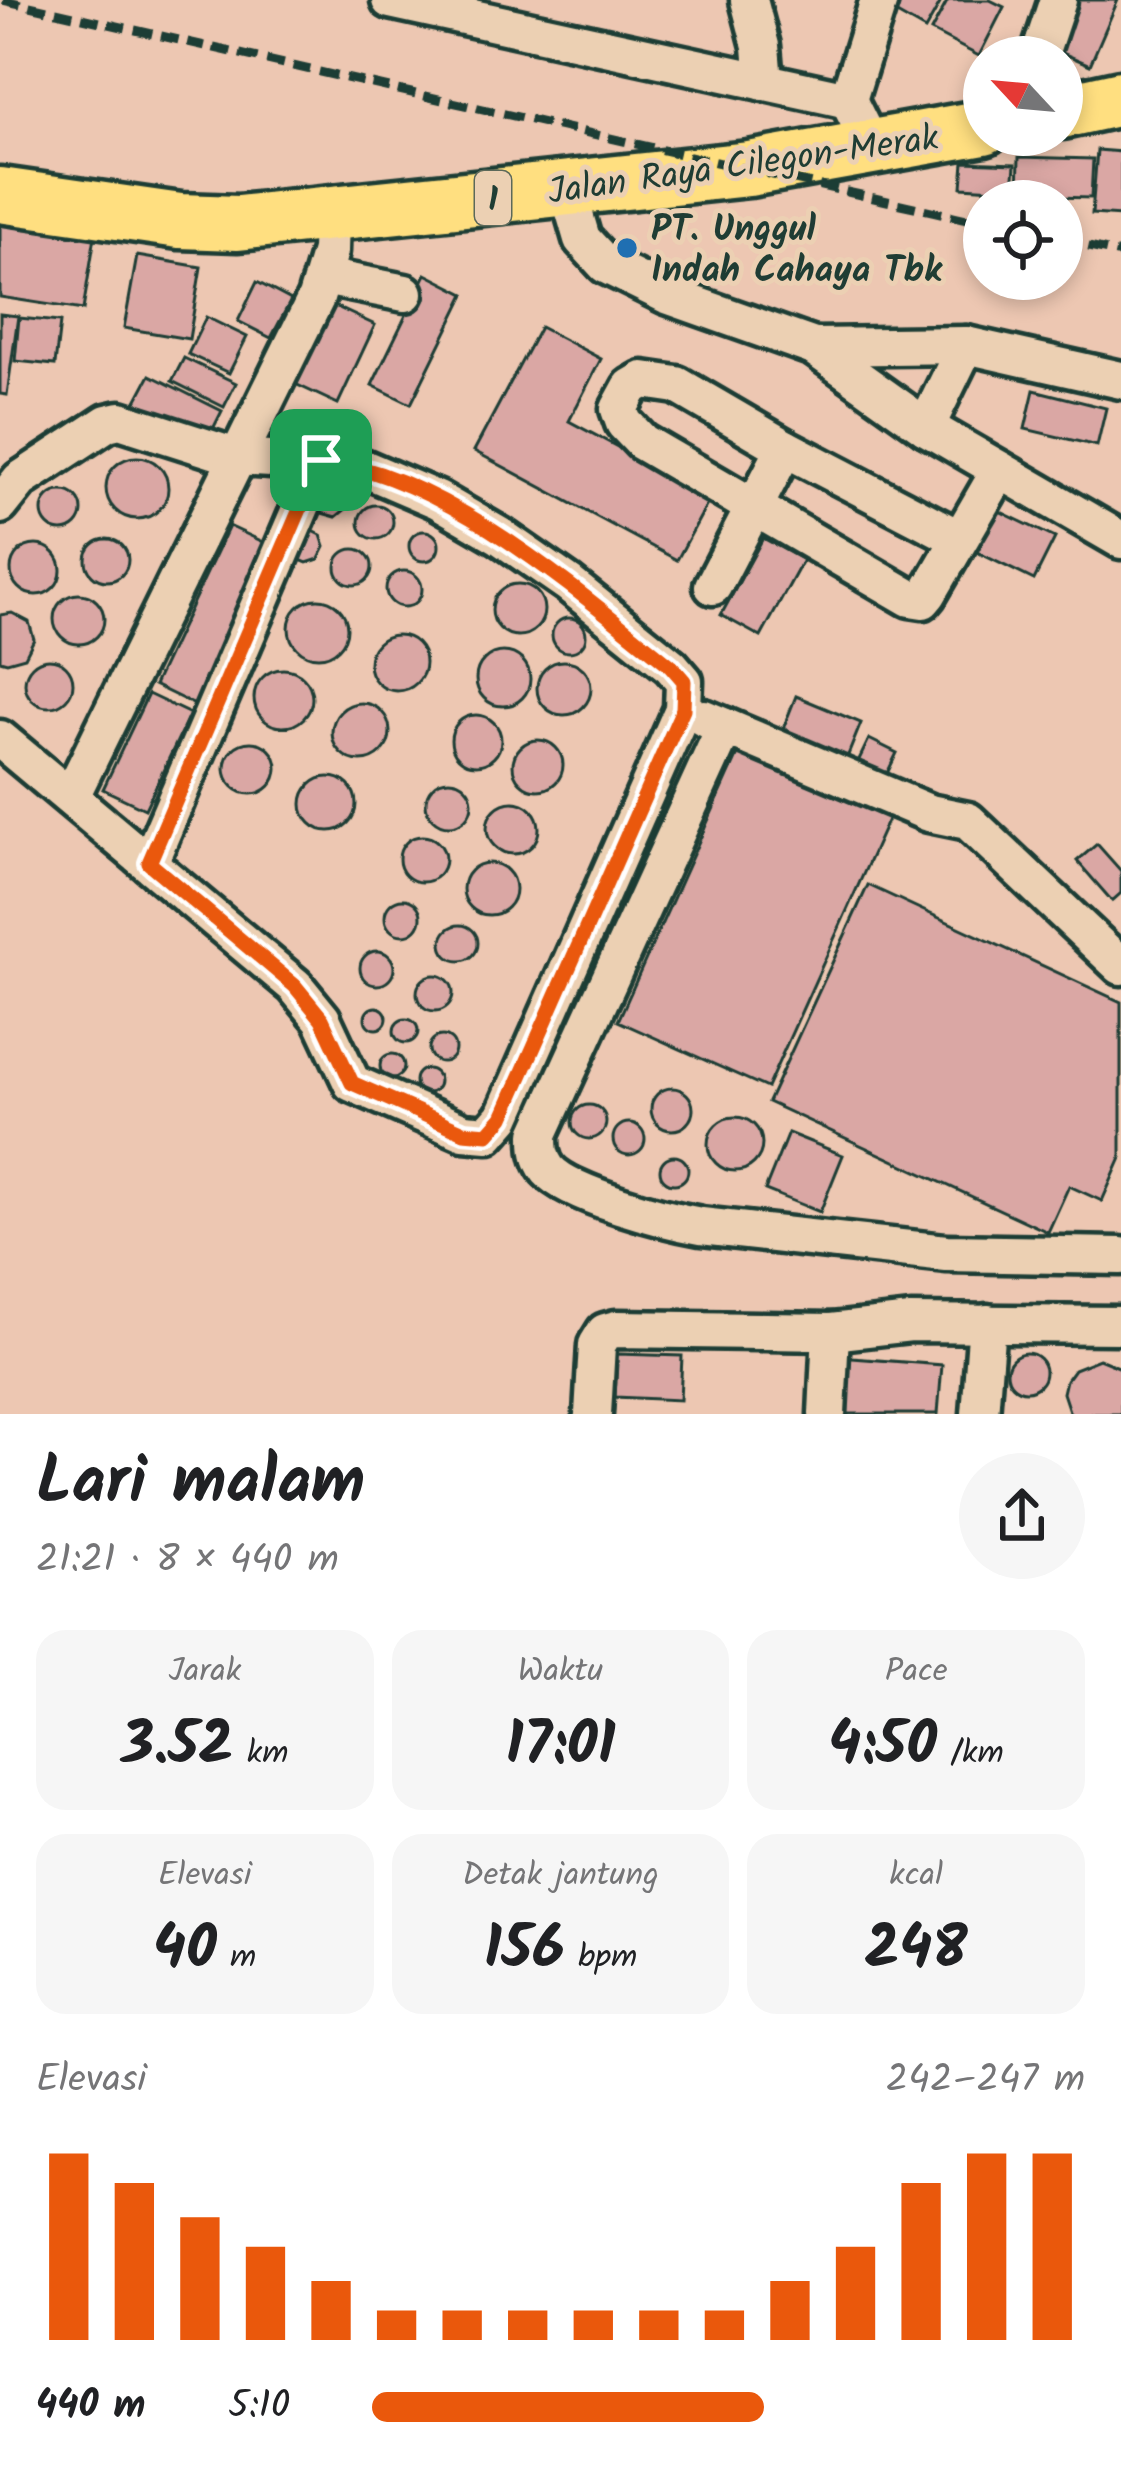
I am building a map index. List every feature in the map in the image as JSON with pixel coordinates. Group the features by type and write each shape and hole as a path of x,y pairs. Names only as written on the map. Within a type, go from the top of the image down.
{"highway":[{"path":"1083,106 1121,98"},
{"name":"Jalan Raya Cilegon-Merak","path":"0,195 180,221 238,223 749,170 860,123 963,126"}],"street":[{"path":"390,0 479,10 764,82 860,123 879,0"},
{"path":"749,0 764,82"},
{"path":"1046,36 1058,0"},
{"path":"568,191 582,239 606,265 667,295 814,347 926,427 1120,543"},
{"path":"71,796 324,277 332,214"},
{"path":"324,277 405,293"},
{"path":"814,347 966,345 1121,380"},
{"path":"926,427 966,345"},
{"path":"958,538 784,448 677,386 643,380 625,396 620,409 624,423 642,442 910,598 928,594 1000,470"},
{"path":"0,505 20,480 107,423 120,420 236,457 354,464 438,500 517,548 671,666 684,681 683,709 503,1117 488,1134 464,1132 352,1083 322,1019 295,986 0,740"},
{"path":"713,586 784,448"},
{"path":"149,863 321,460"},
{"path":"683,709 929,814 968,821 1121,966"},
{"path":"725,727 539,1134 538,1152 545,1166 560,1181 664,1220 700,1226 946,1252 1121,1256"},
{"path":"593,1414 597,1345 605,1332 831,1332 911,1323 1121,1325"},
{"path":"980,1414 987,1323"},
{"path":"826,1414 831,1332"}],"building":[{"path":"893,0 942,0 925,30 888,9"},
{"path":"948,0 990,0 1004,7 989,36 963,36 963,48 931,31"},
{"path":"1066,0 1118,0 1090,65 1083,62 1083,36 1050,36"},
{"path":"1097,150 1121,152 1121,216 1092,214"},
{"path":"1019,157 1093,159 1091,198 1083,198 1083,180 1018,180"},
{"path":"964,162 1015,164 1014,180 963,180 962,187"},
{"path":"0,215 96,230 83,310 0,297"},
{"path":"137,256 201,267 189,339 124,328"},
{"path":"426,274 465,294 411,404 372,385"},
{"path":"257,282 291,300 271,338 238,321"},
{"path":"326,302 375,325 338,404 289,381"},
{"path":"0,314 18,316 7,395 0,394"},
{"path":"206,317 247,337 229,373 188,354"},
{"path":"19,318 60,322 55,365 15,361"},
{"path":"540,327 601,359 569,421 711,497 677,560 474,451"},
{"path":"184,358 236,383 224,407 172,381"},
{"path":"150,375 222,411 208,439 135,403"},
{"path":"1034,390 1106,408 1097,446 1025,429"},
{"path":"137,457 159,466 168,488 159,510 137,519 115,510 106,488 115,466"},
{"path":"326,483 339,484 348,495 347,508 336,517 318,512"},
{"path":"62,491 76,497 82,511 76,525 62,531 48,525 42,511 48,497"},
{"path":"376,505 388,510 393,522 388,534 376,539 364,534 359,522 364,510"},
{"path":"997,510 1055,538 1034,580 977,552"},
{"path":"229,526 270,545 195,705 154,685"},
{"path":"309,529 321,535 325,547 319,559 307,563 295,558"},
{"path":"424,531 435,535 439,546 435,557 424,561 413,557 409,546 413,535"},
{"path":"763,538 803,560 761,637 721,615"},
{"path":"107,539 122,545 128,560 122,575 107,581 92,575 86,560 92,545"},
{"path":"36,545 53,553 61,570 53,587 36,595 19,587 11,570 19,553"},
{"path":"354,549 367,554 372,567 367,580 354,585 341,580 336,567 341,554"},
{"path":"404,571 417,576 422,589 417,602 404,607 391,602 386,589 391,576"},
{"path":"518,584 536,592 544,610 536,628 518,636 500,628 492,610 500,592"},
{"path":"79,594 97,601 104,619 97,637 79,644 61,637 54,619 61,601"},
{"path":"318,599 339,607 347,628 339,649 318,657 297,649 289,628 297,607"},
{"path":"12,613 29,622 34,639 25,657 7,662 0,660 0,615"},
{"path":"569,618 581,623 586,635 581,647 569,652 557,647 552,635 557,623"},
{"path":"397,635 417,643 425,663 417,683 397,691 377,683 369,663 377,643"},
{"path":"503,652 522,660 530,679 522,698 503,706 484,698 476,679 484,660"},
{"path":"49,659 66,666 73,683 66,700 49,707 32,700 25,683 32,666"},
{"path":"564,661 583,669 591,688 583,707 564,715 545,707 537,688 545,669"},
{"path":"283,669 303,678 312,698 303,718 283,727 263,718 254,698 263,678"},
{"path":"148,694 190,714 145,809 103,789"},
{"path":"796,696 861,723 844,765 779,739"},
{"path":"361,703 382,711 390,732 382,753 361,761 340,753 332,732 340,711"},
{"path":"476,715 494,722 501,740 494,758 476,765 458,758 451,740 458,722"},
{"path":"869,739 897,753 880,788 852,774"},
{"path":"538,740 556,747 563,765 556,783 538,790 520,783 513,765 520,747"},
{"path":"251,742 269,750 277,768 269,786 251,794 233,786 225,768 233,750"},
{"path":"740,750 889,817 767,1088 618,1021"},
{"path":"329,777 348,785 356,804 348,823 329,831 310,823 302,804 310,785"},
{"path":"449,780 465,787 472,803 465,819 449,826 433,819 426,803 433,787"},
{"path":"513,802 531,810 539,828 531,846 513,854 495,846 487,828 495,810"},
{"path":"422,836 438,843 445,859 438,875 422,882 406,875 399,859 406,843"},
{"path":"1097,844 1121,871 1121,893 1112,901 1077,861"},
{"path":"489,863 507,871 515,889 507,907 489,915 471,907 463,889 471,871"},
{"path":"868,885 1121,1002 1121,1158 1102,1201 1069,1186 1048,1232 768,1102"},
{"path":"403,899 416,904 421,917 416,930 403,935 390,930 385,917 390,904"},
{"path":"460,925 473,930 478,943 473,956 460,961 447,956 442,943 447,930"},
{"path":"377,951 389,956 394,968 389,980 377,985 365,980 360,968 365,956"},
{"path":"435,975 448,980 453,993 448,1006 435,1011 422,1006 417,993 422,980"},
{"path":"376,1007 387,1018 376,1029 365,1018"},
{"path":"406,1019 418,1031 406,1043 394,1031"},
{"path":"442,1036 455,1049 442,1062 429,1049"},
{"path":"392,1054 401,1057 401,1075 392,1078 383,1075 380,1066 383,1057"},
{"path":"427,1069 439,1081 427,1093 415,1081"},
{"path":"672,1088 687,1094 693,1109 687,1124 672,1130 657,1124 651,1109 657,1094"},
{"path":"589,1105 601,1110 606,1122 601,1134 589,1139 577,1134 572,1122 577,1110"},
{"path":"735,1117 754,1125 762,1144 754,1163 735,1171 716,1163 708,1144 716,1125"},
{"path":"629,1123 641,1127 645,1139 641,1151 629,1155 617,1151 613,1139 617,1127"},
{"path":"788,1133 843,1155 820,1212 765,1190"},
{"path":"674,1156 684,1160 688,1170 684,1180 674,1184 664,1180 660,1170 664,1160"},
{"path":"1026,1353 1039,1359 1045,1372 1039,1385 1026,1391 1013,1385 1007,1372 1013,1359"},
{"path":"617,1354 682,1356 680,1400 615,1397"},
{"path":"839,1357 942,1365 938,1414 834,1414"},
{"path":"1099,1359 1121,1368 1121,1414 1070,1414 1063,1393 1066,1380 1074,1369"}],"railway":[{"path":"3,0 963,218"},
{"path":"1083,246 1121,254"}],"place":[{"name":"PT. Unggul Indah Cahaya Tbk","path":"627,248"}],"route":[{"path":"321,460 354,464 438,500 500,536 568,584 684,681 683,709 503,1117 488,1134 464,1132 352,1083 322,1019 295,986 149,863 321,460"}]}
